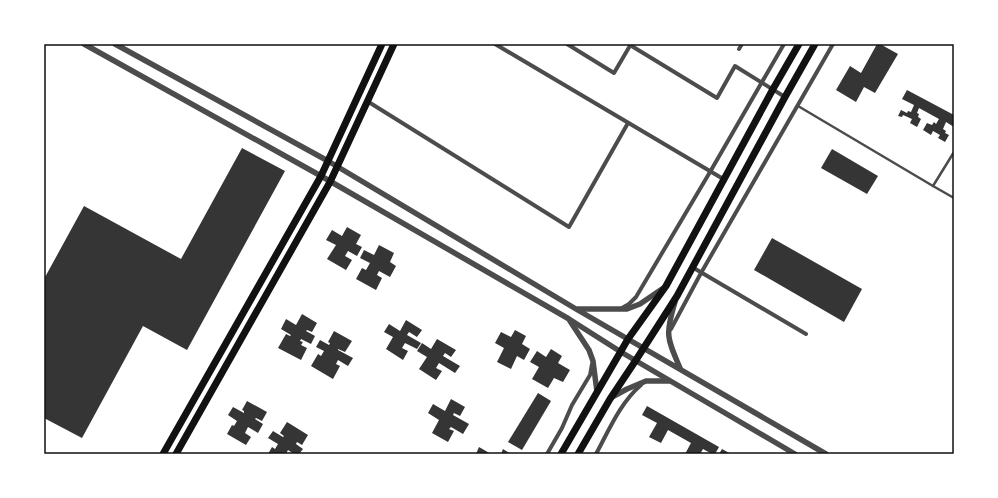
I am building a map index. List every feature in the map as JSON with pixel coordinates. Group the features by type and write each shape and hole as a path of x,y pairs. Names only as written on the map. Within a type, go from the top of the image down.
{"main road":[{"path":"163,454 321,176 382,44"},
{"path":"176,454 330,182 394,44"},
{"path":"561,454 628,339 666,286 799,44"},
{"path":"578,454 610,399 677,296 785,96 815,44"}],"street":[{"path":"84,44 321,176 569,319 620,352 795,454"},
{"path":"115,44 328,161 576,309 826,454"},
{"path":"495,44 725,180"},
{"path":"567,44 614,73 631,45 716,98 735,66 785,96"},
{"path":"739,49 742,44"},
{"path":"617,309 629,304 636,297 784,44"},
{"path":"669,344 672,326 833,44"},
{"path":"367,101 569,227 628,123"},
{"path":"692,267 806,334"},
{"path":"576,309 627,309 640,304 666,286"},
{"path":"677,296 668,330 669,344 680,369"},
{"path":"569,319 589,350 593,361 597,392"},
{"path":"547,454 562,428 572,405 590,375 593,361"},
{"path":"610,399 618,393 646,381 670,381"},
{"path":"596,454 623,405 631,394 646,381"}],"lane":[{"path":"798,106 954,198"},
{"path":"933,186 954,152"}],"building":[{"path":"877,44 880,44 898,54 875,93 864,87 856,102 836,90 850,66 861,73"},
{"path":"907,90 954,115 954,127 946,122 943,129 946,131 945,133 949,135 945,142 938,138 940,135 933,131 931,135 923,130 927,123 932,125 934,122 936,124 939,119 919,108 917,113 919,114 918,117 921,119 917,127 910,123 912,119 903,115 902,117 898,116 901,110 907,113 908,111 911,112 914,105 902,99"},
{"path":"242,148 285,171 187,350 143,326 82,438 44,418 44,279 84,206 181,259"},
{"path":"832,149 878,176 867,194 821,168"},
{"path":"347,227 361,235 356,244 362,247 357,256 348,251 345,256 352,260 346,270 327,259 336,245 326,240 332,230 342,236"},
{"path":"772,238 862,289 844,322 754,270"},
{"path":"379,245 394,253 390,262 396,266 390,277 379,271 377,275 382,278 376,290 356,279 362,268 366,270 370,263 360,258 364,250 374,255"},
{"path":"302,314 317,323 312,332 306,331 315,336 311,344 301,339 300,341 303,342 301,345 307,348 301,360 278,348 286,334 291,335 281,329 286,319 296,325"},
{"path":"406,320 422,330 417,337 409,332 407,335 421,343 417,349 405,343 402,348 408,351 403,360 386,349 393,337 384,332 389,324 400,331"},
{"path":"515,330 526,336 522,344 530,349 524,360 517,356 511,369 497,362 504,348 495,343 501,332 511,337"},
{"path":"334,331 352,341 345,352 338,350 353,358 348,366 338,360 336,364 340,366 333,379 311,366 318,354 321,356 324,351 316,347 320,340 329,345 330,343 328,342"},
{"path":"437,339 456,350 451,357 445,353 443,356 460,366 455,373 439,363 436,368 442,371 436,380 419,369 427,357 417,351 422,343 431,349"},
{"path":"551,349 562,356 558,363 570,370 563,382 554,378 548,388 532,379 539,367 530,362 537,351 546,357"},
{"path":"538,393 551,401 522,450 508,442"},
{"path":"451,399 465,407 460,416 454,413 453,415 469,424 463,434 451,427 449,429 454,431 448,442 432,433 439,420 428,413 433,404 445,411"},
{"path":"247,401 267,412 262,421 256,418 255,419 263,424 258,433 248,427 245,433 251,437 246,445 227,434 232,425 234,426 237,421 228,415 233,407 244,413 242,410"},
{"path":"647,406 719,447 715,454 703,449 700,454 685,454 691,443 668,430 661,443 649,437 657,423 642,415"},
{"path":"287,422 308,435 302,445 297,442 296,444 303,449 299,454 294,454 288,450 286,454 268,454 272,447 275,449 278,444 268,438 273,431 283,437 284,436 280,433"},
{"path":"479,447 491,454 476,454"},
{"path":"503,449 511,454 501,454"},
{"path":"722,449 731,454 719,454"}]}
